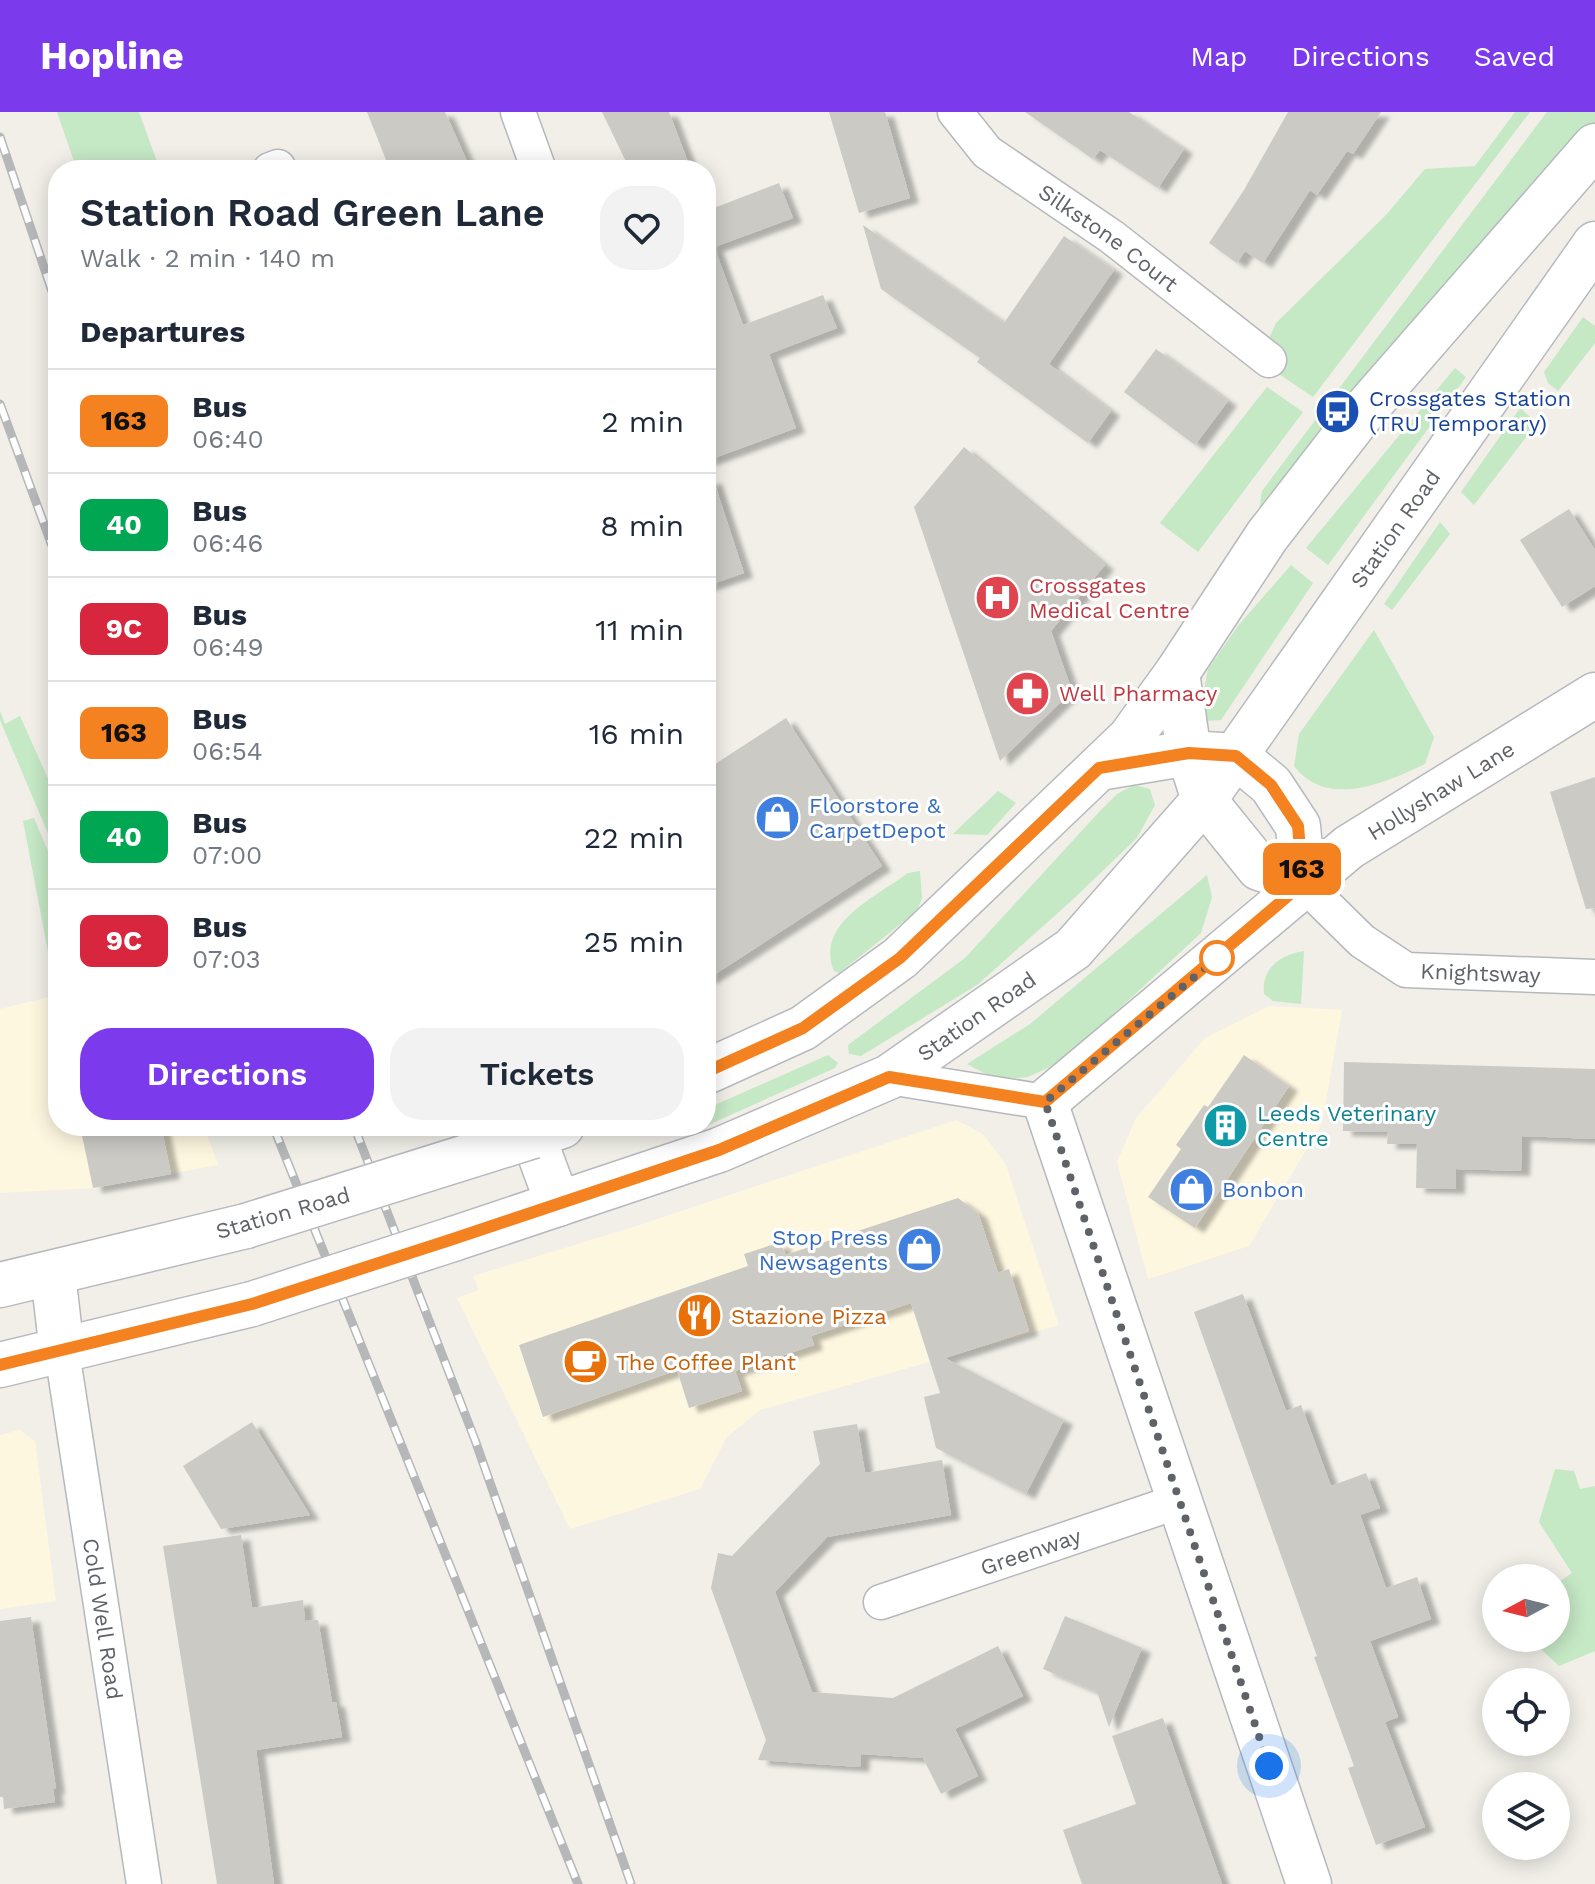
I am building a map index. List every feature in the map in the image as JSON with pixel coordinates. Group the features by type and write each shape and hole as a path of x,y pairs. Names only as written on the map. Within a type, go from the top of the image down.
{"main road":[{"path":"716,1067 803,1028 900,958 1130,738 1177,673 1267,536 1363,412 1595,146"},
{"name":"Station Road","path":"0,1365 252,1304 719,1150 889,1077 1073,949 1204,800 1595,244"},
{"path":"1099,768 1189,753 1236,756 1271,785 1298,826 1303,883 1259,868 1204,800 1189,753 1177,673"},
{"name":"Hollyshaw Lane","path":"1045,1102 1303,883 1372,832 1595,695"},
{"path":"1045,1102 1309,1884"},
{"name":"Station Road","path":"0,1285 246,1226 521,1136"},
{"path":"543,1136 558,1204"},
{"path":"53,1274 62,1352"}],"street":[{"path":"518,112 535,160"},
{"name":"Silkstone Court","path":"955,112 987,152 1112,237 1269,360"},
{"name":"Knightsway","path":"1303,883 1362,941 1406,970 1595,977"},
{"path":"889,1077 1045,1102"},
{"name":"Cold Well Road","path":"62,1352 144,1884"},
{"name":"Greenway","path":"881,1602 1179,1501"}],"shaded area":[{"path":"48,997 48,1136 208,1136 218,1165 93,1188 0,1193 0,1009"},
{"path":"1269,1006 1342,1010 1322,1123 1249,1246 1148,1279 1117,1162 1136,1118 1205,1038"},
{"path":"956,1120 983,1134 1006,1165 1059,1325 760,1410 727,1437 700,1489 570,1529 457,1298 479,1290 473,1276 627,1229"},
{"path":"20,1430 35,1441 56,1601 0,1609 0,1435"}],"green space":[{"path":"57,112 139,112 156,160 74,160"},
{"path":"1515,112 1530,112 1313,397 1273,370 1268,341 1276,323 1386,215 1425,169 1475,166"},
{"path":"1547,112 1595,112 1595,123 1259,511 1262,491"},
{"path":"1583,317 1595,326 1595,343 1558,391 1548,383 1544,372"},
{"path":"1455,368 1466,377 1328,565 1306,548"},
{"path":"1267,387 1303,412 1198,552 1160,523"},
{"path":"1520,408 1537,423 1474,505 1461,492"},
{"path":"1440,522 1450,534 1392,610 1384,604"},
{"path":"1291,565 1313,583 1221,720 1206,721 1200,709 1208,669 1238,626"},
{"path":"1374,630 1434,737 1425,764 1357,788 1323,786 1307,779 1294,766 1299,734"},
{"path":"0,711 5,724 20,716 48,779 48,833 0,720"},
{"path":"1134,785 1150,789 1155,805 1137,838 1069,903 977,985 861,1056 849,1054 848,1045 965,958 1100,811 1117,794"},
{"path":"998,791 1016,803 987,835 953,834"},
{"path":"34,818 48,851 48,952 23,821"},
{"path":"920,871 922,898 917,911 839,973 834,971 830,954 833,939 841,925 880,892 908,873"},
{"path":"1207,875 1212,897 1201,933 1063,1061 1028,1077 997,1080 967,1064 1030,1024"},
{"path":"1304,951 1301,1004 1273,1001 1264,994 1269,970 1287,956"},
{"path":"828,1055 838,1063 835,1068 716,1122 716,1105"},
{"path":"1555,1469 1574,1471 1580,1489 1595,1486 1595,1651 1559,1666 1544,1652 1570,1652 1572,1573 1570,1564 1566,1564 1539,1522"}],"building":[{"path":"367,112 445,112 467,160 386,160"},
{"path":"602,112 669,112 687,160 625,160"},
{"path":"829,112 885,112 910,198 859,213"},
{"path":"1025,112 1129,112 1184,149 1158,188 1100,150 1093,159"},
{"path":"1288,112 1381,112 1353,154 1347,151 1317,195 1310,190 1263,263 1245,251 1237,263 1209,243 1244,190"},
{"path":"779,183 793,218 716,246 716,207"},
{"path":"863,225 1004,323 1064,236 1114,270 1049,364 1111,411 1088,443 977,362 980,358 881,289"},
{"path":"716,252 743,325 823,295 837,328 769,354 796,428 716,457"},
{"path":"1156,349 1228,401 1195,445 1124,392"},
{"name":"Crossgates Medical Centre","path":"964,447 1105,565 1051,631 1072,691 1000,761 914,507"},
{"path":"716,488 744,573 716,583"},
{"path":"1569,509 1595,550 1595,586 1562,607 1520,540"},
{"name":"Floorstore & CarpetDepot","path":"786,718 882,866 716,974 716,764"},
{"path":"1595,777 1595,908 1586,909 1550,792"},
{"name":"Leeds Veterinary Centre","path":"1244,1055 1289,1086 1195,1228 1148,1197 1181,1149 1176,1145 1204,1105 1208,1107"},
{"path":"1344,1062 1595,1069 1595,1139 1522,1136 1521,1171 1456,1169 1456,1189 1416,1188 1417,1144 1387,1144 1388,1132 1343,1131"},
{"path":"82,1136 163,1136 171,1174 93,1188"},
{"path":"958,1198 978,1213 998,1273 1009,1269 1029,1331 945,1358 1064,1420 1026,1494 936,1448 924,1397 940,1393 911,1303 811,1336 814,1345 735,1371 742,1391 689,1408 677,1370 543,1417 519,1345 748,1266 744,1254 781,1242 785,1255"},
{"path":"1243,1294 1286,1411 1301,1405 1331,1486 1366,1473 1380,1508 1360,1515 1386,1588 1417,1577 1431,1619 1370,1641 1398,1717 1385,1722 1425,1827 1376,1845 1348,1768 1354,1766 1314,1657 1317,1656 1194,1312"},
{"path":"252,1422 310,1515 221,1529 183,1466"},
{"path":"857,1424 865,1473 942,1460 951,1515 827,1537 775,1592 812,1692 893,1698 998,1646 1023,1696 955,1729 978,1776 941,1794 923,1758 861,1754 860,1767 758,1760 766,1740 711,1588 718,1553 732,1556 820,1464 813,1431"},
{"path":"241,1535 252,1608 303,1600 305,1621 318,1620 332,1702 336,1702 342,1737 256,1750 274,1884 217,1884 163,1546"},
{"path":"1065,1616 1142,1648 1109,1727 1097,1692 1043,1669"},
{"path":"31,1617 56,1789 53,1789 55,1802 4,1809 3,1797 0,1797 0,1621"},
{"path":"1163,1718 1222,1884 1082,1884 1063,1830 1136,1804 1112,1736"}],"railway":[{"path":"0,137 48,279"},
{"path":"0,404 48,535"},
{"path":"277,1136 578,1884"},
{"path":"358,1136 475,1440 631,1884"}],"bus line":[{"name":"163","path":"0,1365 252,1304 453,1239 719,1150 889,1077 1045,1102 1303,883 1298,826 1271,785 1236,756 1189,753 1141,758 1099,768 1003,863 900,958 803,1028 716,1067"}],"place":[{"name":"Crossgates Station (TRU Temporary)","path":"1338,411"},
{"name":"Crossgates Medical Centre","path":"998,598"},
{"name":"Well Pharmacy","path":"1028,693"},
{"name":"Floorstore & CarpetDepot","path":"778,818"},
{"name":"Leeds Veterinary Centre","path":"1226,1126"},
{"name":"Bonbon","path":"1191,1189"},
{"name":"Stop Press Newsagents","path":"919,1250"},
{"name":"Stazione Pizza","path":"700,1316"},
{"name":"The Coffee Plant","path":"585,1362"}],"route":[{"path":"1217,958 1222,954 1045,1102 1269,1766"}]}
